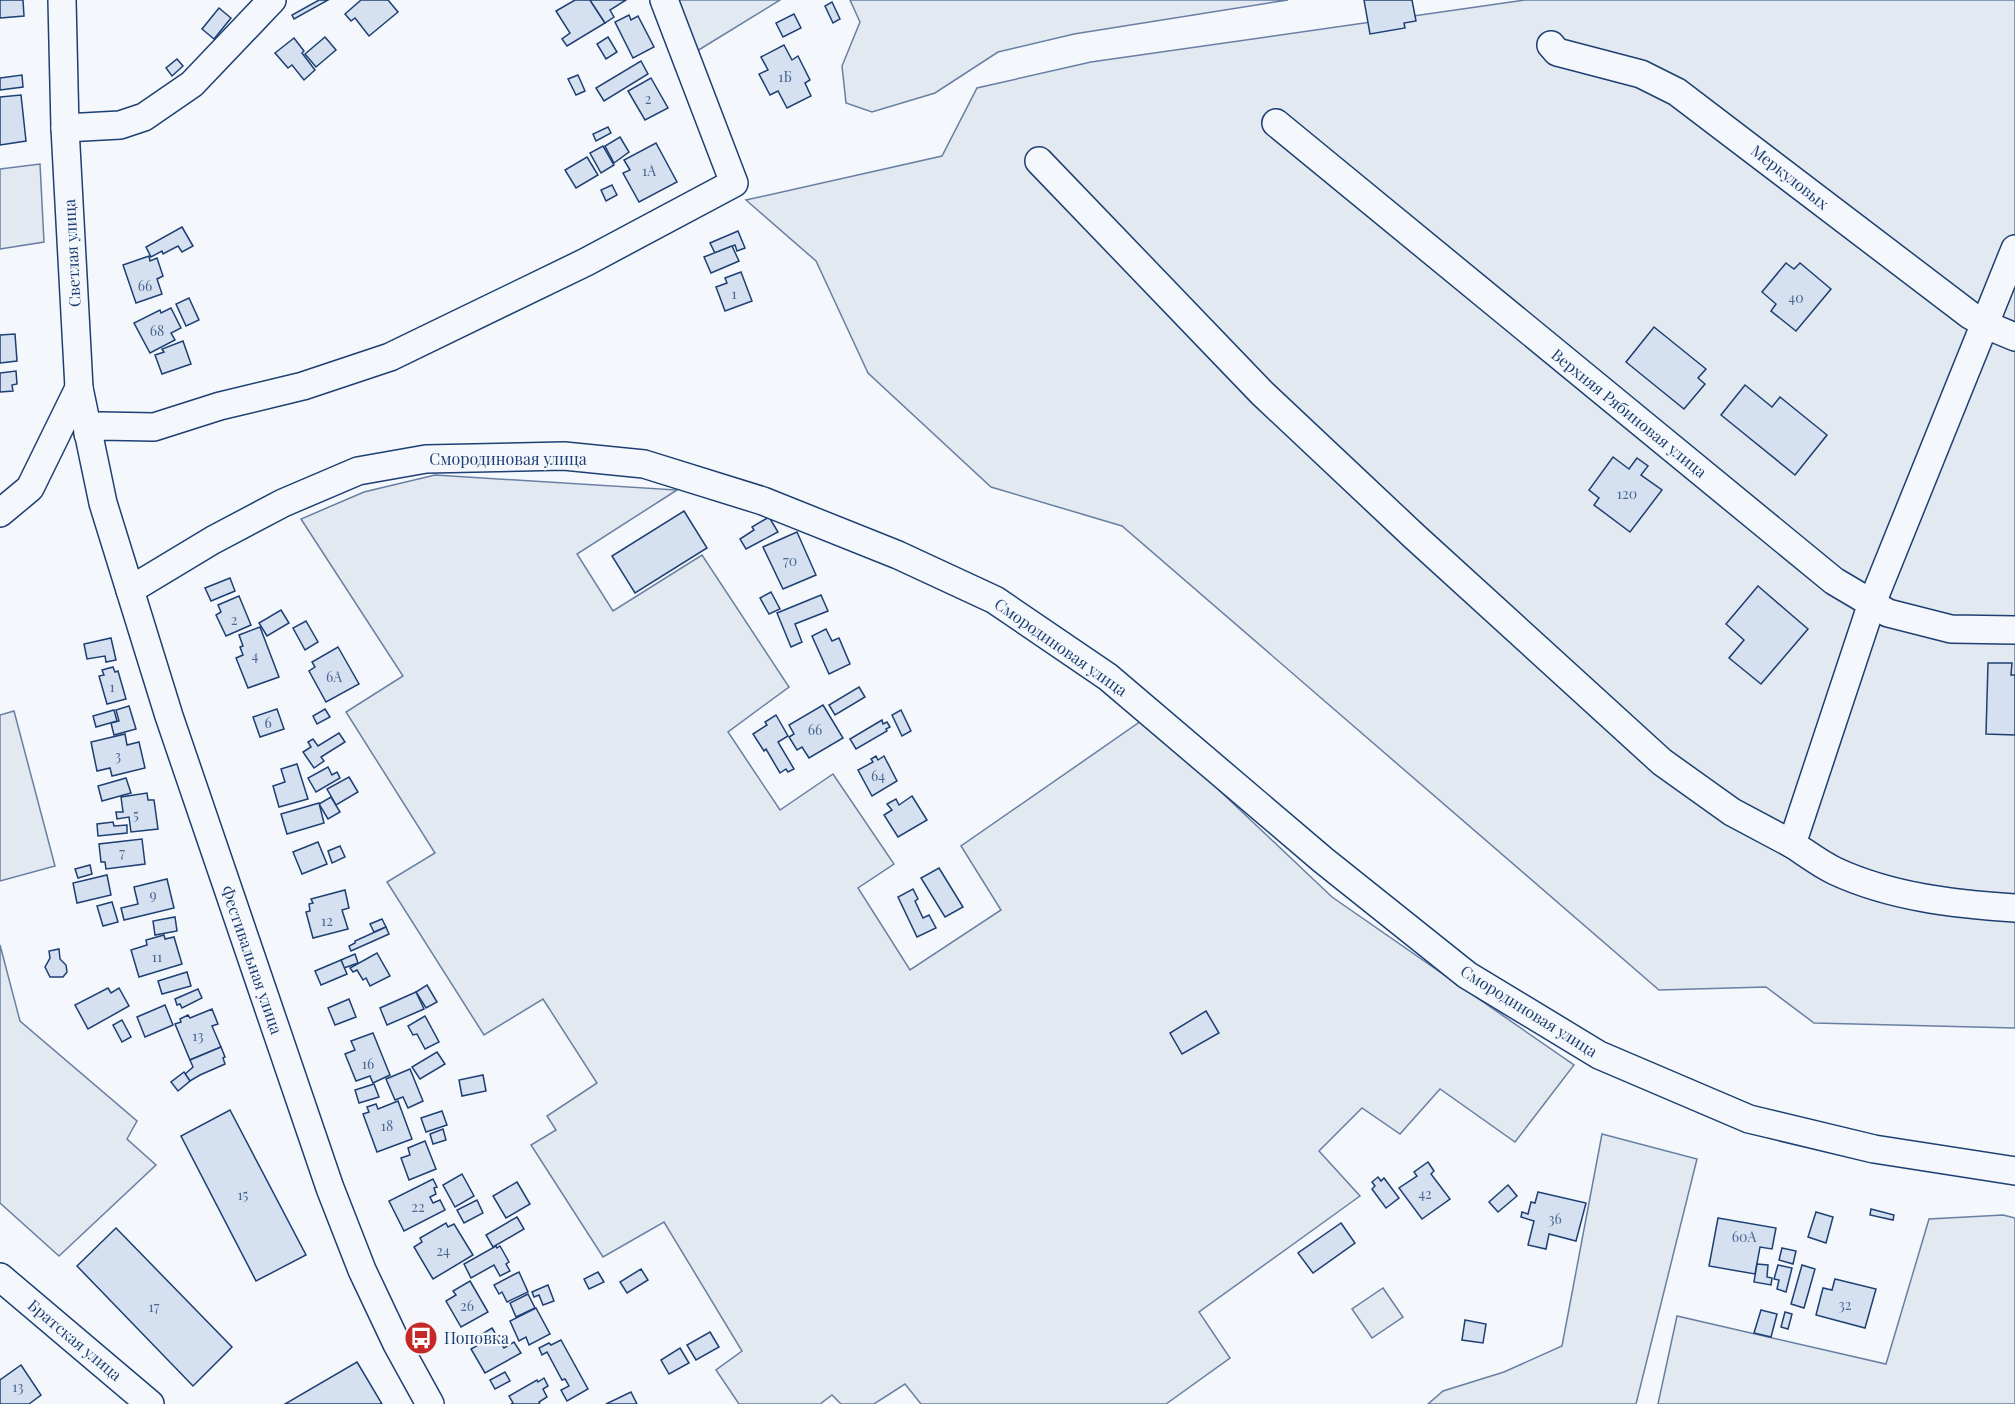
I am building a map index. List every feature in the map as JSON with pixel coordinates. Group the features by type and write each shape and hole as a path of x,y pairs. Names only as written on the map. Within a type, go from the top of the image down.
{"street":[{"name":"Светлая улица","path":"62,0 65,128 79,388 103,504"},
{"path":"65,128 120,125 144,117 192,84 272,0"},
{"path":"88,434 100,426 154,427 220,406 303,386 390,357 586,262 734,183 664,0"},
{"name":"Меркуловых","path":"1551,45 1557,52 1632,71 1659,81 1677,92 1970,315 2015,337"},
{"name":"Верхняя Рябиновая улица","path":"1276,123 1834,581 1888,613 1951,629 2015,630"},
{"path":"1039,161 1262,393 1414,536 1662,762 1732,812 1792,844 1833,870 1883,889 1959,904 2015,908"},
{"path":"1792,844 1872,603 2015,249"},
{"path":"0,513 30,488 79,388"},
{"name":"Смородиновая улица","path":"130,590 213,540 283,502 358,471 426,459 564,456 644,465 709,484 763,501 898,555 995,600 1108,677 1323,860 1467,975 1599,1055 1749,1119 1874,1149 2015,1171"},
{"name":"Фестивальная улица","path":"103,504 177,738 330,1188 362,1270 430,1404"},
{"name":"Братская улица","path":"0,1276 150,1404"}],"shaded area":[{"path":"679,0 780,0 697,51"},
{"path":"850,0 1288,0 1074,34 998,52 935,93 872,112 846,103 842,66 860,22"},
{"path":"1525,0 2015,0 2015,1028 1814,1023 1766,987 1659,990 1122,526 991,487 868,373 816,261 746,200 942,156 977,88 1091,62"},
{"path":"40,164 44,242 0,249 0,169"},
{"path":"435,475 677,490 577,554 613,611 702,555 789,687 728,732 780,810 833,774 894,864 858,888 910,970 1001,910 961,846 1144,719 1332,897 1574,1065 1515,1142 1440,1089 1400,1134 1362,1108 1319,1151 1360,1196 1199,1312 1230,1358 1166,1404 921,1404 905,1384 874,1404 841,1404 832,1395 820,1404 739,1404 716,1370 742,1351 664,1222 603,1257 531,1145 556,1130 547,1116 597,1083 543,999 484,1035 387,882 435,853 346,712 403,676 301,519 364,492"},
{"path":"14,711 55,866 0,881 0,715"},
{"path":"0,945 20,1021 137,1121 127,1139 156,1165 59,1256 0,1203"},
{"path":"1602,1134 1697,1159 1636,1404 1428,1404 1443,1391 1504,1372 1562,1346"},
{"path":"2003,1215 2015,1218 2015,1404 1658,1404 1677,1316 1886,1364 1929,1219"},
{"path":"1383,1288 1403,1317 1372,1338 1352,1309"}],"building":[{"path":"0,0 23,0 24,16 0,18"},
{"path":"319,0 328,0 294,19 292,15"},
{"path":"361,0 388,0 398,12 369,36 355,18 351,21 345,14"},
{"path":"575,0 590,0 605,23 567,46 562,39 570,33 556,11"},
{"path":"590,0 626,0 610,10 614,17 605,23"},
{"path":"1364,0 1412,0 1416,21 1404,23 1405,28 1370,34"},
{"path":"832,2 840,19 833,23 825,6"},
{"path":"219,8 231,18 214,39 202,29"},
{"path":"794,14 801,28 783,37 776,23"},
{"path":"629,15 631,20 638,16 654,47 633,58 615,22"},
{"path":"325,37 336,50 316,67 305,54"},
{"path":"608,37 617,52 606,59 597,44"},
{"path":"294,38 315,70 304,80 292,65 288,68 275,53"},
{"path":"784,45 792,60 798,56 810,80 805,83 811,96 787,108 778,91 770,95 759,74 768,70 761,57"},
{"path":"177,59 183,66 172,76 166,68"},
{"path":"641,61 648,74 604,101 596,88"},
{"path":"22,75 23,87 0,90 0,78"},
{"path":"578,75 585,91 576,95 568,79"},
{"path":"651,78 668,108 645,120 628,91"},
{"path":"21,95 26,141 0,145 0,97"},
{"path":"608,127 611,133 596,141 593,134"},
{"path":"620,137 629,152 614,163 605,146"},
{"path":"656,143 677,182 639,202 623,173 630,170 624,160"},
{"path":"603,146 614,165 601,173 590,153"},
{"path":"587,157 598,175 576,188 565,170"},
{"path":"612,185 617,195 606,201 601,190"},
{"path":"182,227 193,246 182,252 178,246 151,257 146,247"},
{"path":"738,231 745,248 737,251 735,245 715,253 710,243"},
{"path":"732,246 739,261 711,273 704,257"},
{"path":"149,256 150,261 157,258 163,276 157,279 162,294 136,303 123,265"},
{"path":"1786,263 1794,269 1800,263 1831,289 1796,331 1771,311 1776,304 1762,292"},
{"path":"741,272 752,301 725,311 716,287 727,283 725,278"},
{"path":"189,298 199,320 186,326 176,304"},
{"path":"171,308 181,328 171,333 175,340 150,353 134,323 160,310 161,313"},
{"path":"1654,327 1706,369 1698,378 1705,384 1684,409 1626,362"},
{"path":"15,334 17,361 0,363 0,335"},
{"path":"183,341 191,364 162,374 155,355 164,352 162,349"},
{"path":"16,371 17,384 12,385 13,391 0,392 0,373"},
{"path":"1745,385 1772,407 1780,397 1827,435 1795,475 1721,415"},
{"path":"1613,457 1629,469 1637,458 1648,466 1641,475 1662,490 1630,532 1594,505 1599,498 1589,490"},
{"path":"684,511 707,548 635,593 612,556"},
{"path":"769,517 778,532 746,549 740,539 754,530 752,527"},
{"path":"797,532 816,575 783,589 763,547"},
{"path":"230,578 235,591 211,601 205,588"},
{"path":"1758,586 1808,629 1761,684 1729,658 1744,640 1726,624"},
{"path":"771,592 780,609 769,614 760,598"},
{"path":"821,595 828,611 795,624 802,642 791,647 777,613"},
{"path":"239,596 251,625 226,636 216,615 221,612 218,605"},
{"path":"281,610 289,623 267,636 259,623"},
{"path":"306,621 318,642 305,650 293,628"},
{"path":"260,627 279,677 248,688 236,658 243,655 239,635"},
{"path":"826,629 832,641 839,638 850,664 829,674 812,636"},
{"path":"111,638 116,660 106,662 105,656 87,659 84,644"},
{"path":"338,647 359,684 326,702 309,671 315,667 312,662"},
{"path":"1988,663 2012,663 2011,675 2015,675 2015,735 1986,734"},
{"path":"113,667 115,672 118,671 126,699 107,704 99,676 104,675 102,670"},
{"path":"859,687 865,697 835,715 829,705"},
{"path":"823,705 843,738 809,758 802,747 797,750 789,737 794,734 789,725"},
{"path":"129,706 136,729 114,735 111,723 119,721 116,710"},
{"path":"277,709 284,729 260,737 253,717"},
{"path":"325,709 330,717 317,724 313,716"},
{"path":"114,710 117,721 96,727 93,716"},
{"path":"901,710 911,731 902,736 892,715"},
{"path":"776,715 788,736 778,742 794,769 788,772 786,769 780,773 766,749 764,751 753,734 767,725 765,722"},
{"path":"882,720 883,724 887,722 890,727 886,729 887,731 856,749 850,739"},
{"path":"339,733 345,742 321,757 324,761 314,768 303,752 311,747 308,742 313,739 318,746"},
{"path":"125,734 127,745 139,742 145,768 112,776 110,768 97,771 91,742"},
{"path":"876,756 878,760 884,756 897,781 872,796 858,770 873,762 871,759"},
{"path":"297,764 308,799 279,807 273,786 285,782 281,769"},
{"path":"328,767 332,775 337,772 340,778 316,792 308,778"},
{"path":"349,777 358,792 336,805 327,789"},
{"path":"126,778 131,793 102,801 98,786"},
{"path":"147,793 148,800 154,800 158,829 131,832 129,817 117,819 116,812 123,812 121,797"},
{"path":"912,796 927,820 898,837 884,815 892,810 887,804 896,799 899,805"},
{"path":"331,797 340,812 328,819 319,804"},
{"path":"319,803 324,823 287,834 281,814"},
{"path":"113,822 114,826 127,825 127,833 98,836 97,824"},
{"path":"142,839 145,864 106,869 105,862 101,862 99,844"},
{"path":"318,842 327,864 302,874 293,852"},
{"path":"340,846 345,857 332,863 328,851"},
{"path":"90,865 92,874 78,878 75,869"},
{"path":"939,868 963,907 945,917 921,878"},
{"path":"107,875 111,895 77,903 73,883"},
{"path":"167,879 174,908 124,920 121,908 138,904 134,887"},
{"path":"913,889 918,899 915,901 923,918 929,915 936,928 917,937 898,897"},
{"path":"345,890 349,908 342,910 348,929 313,938 306,912 310,911 309,904 313,903 311,899"},
{"path":"112,902 118,922 103,926 97,906"},
{"path":"175,917 177,931 155,935 153,921"},
{"path":"382,919 386,927 374,932 370,924"},
{"path":"386,927 389,934 351,951 349,946 355,941"},
{"path":"164,935 165,939 174,937 182,964 139,977 131,950 147,945 146,940"},
{"path":"59,949 60,959 66,965 67,972 63,977 50,977 45,967 50,958 49,951"},
{"path":"377,953 390,976 370,986 366,978 363,980 357,970 353,972 350,968"},
{"path":"355,954 358,963 344,968 341,960"},
{"path":"341,960 347,974 321,985 315,971"},
{"path":"187,972 191,986 162,994 158,981"},
{"path":"427,985 437,1002 426,1008 416,992"},
{"path":"108,988 111,993 119,988 129,1006 88,1029 75,1005"},
{"path":"198,989 202,998 182,1008 180,1004 177,1005 175,999"},
{"path":"416,992 424,1009 387,1025 380,1008"},
{"path":"349,999 356,1017 335,1025 328,1008"},
{"path":"165,1005 173,1025 145,1037 137,1017"},
{"path":"212,1009 218,1024 212,1026 221,1047 190,1060 175,1024 188,1015 190,1018"},
{"path":"1206,1011 1219,1033 1182,1054 1170,1033"},
{"path":"425,1016 439,1042 425,1049 417,1034 413,1035 408,1026"},
{"path":"122,1020 131,1037 122,1042 113,1025"},
{"path":"373,1033 390,1075 373,1083 370,1076 356,1081 345,1054 355,1050 351,1041"},
{"path":"221,1047 225,1064 190,1081 185,1074 193,1067 190,1060"},
{"path":"437,1052 445,1064 420,1079 412,1067"},
{"path":"410,1069 423,1101 408,1108 403,1097 395,1100 386,1079"},
{"path":"184,1072 190,1081 178,1091 171,1082"},
{"path":"483,1075 486,1091 462,1096 459,1080"},
{"path":"374,1084 379,1097 359,1103 355,1090"},
{"path":"398,1101 412,1139 377,1152 363,1114 369,1112 367,1107 376,1104 378,1109"},
{"path":"230,1110 306,1255 256,1281 181,1136"},
{"path":"442,1111 447,1125 426,1132 421,1118"},
{"path":"443,1129 446,1140 433,1144 430,1134"},
{"path":"425,1141 436,1169 409,1180 401,1158 410,1155 408,1148"},
{"path":"1428,1162 1434,1171 1431,1174 1450,1199 1422,1219 1399,1188 1417,1176 1414,1172"},
{"path":"462,1174 474,1196 455,1207 443,1185"},
{"path":"1378,1177 1381,1181 1384,1178 1399,1198 1386,1208 1372,1189 1375,1186 1372,1182"},
{"path":"433,1179 437,1187 434,1188 436,1194 430,1197 433,1203 440,1200 445,1210 404,1231 389,1201"},
{"path":"517,1182 530,1204 506,1218 493,1196"},
{"path":"1508,1185 1517,1196 1498,1212 1489,1202"},
{"path":"1538,1192 1586,1203 1576,1241 1549,1234 1546,1249 1528,1245 1534,1221 1521,1217 1522,1212 1528,1214 1531,1202 1535,1203"},
{"path":"477,1200 483,1213 464,1223 457,1210"},
{"path":"1871,1209 1894,1215 1893,1220 1870,1215"},
{"path":"1816,1212 1833,1217 1826,1243 1808,1237"},
{"path":"517,1217 524,1229 493,1247 486,1235"},
{"path":"1718,1218 1776,1228 1772,1249 1760,1247 1755,1274 1709,1266"},
{"path":"446,1223 448,1227 454,1224 473,1255 433,1279 414,1247 422,1242 420,1238"},
{"path":"1341,1223 1355,1243 1313,1273 1298,1253"},
{"path":"116,1228 232,1347 193,1386 77,1266"},
{"path":"496,1246 497,1248 500,1246 509,1262 506,1264 510,1271 500,1276 494,1265 471,1278 464,1264"},
{"path":"1782,1248 1796,1251 1793,1264 1779,1260"},
{"path":"1757,1264 1768,1265 1767,1277 1772,1278 1771,1285 1754,1282"},
{"path":"1778,1265 1792,1268 1786,1292 1777,1289 1779,1280 1774,1279"},
{"path":"1802,1265 1815,1269 1804,1308 1791,1304"},
{"path":"641,1269 648,1280 627,1293 620,1282"},
{"path":"519,1272 528,1292 507,1302 502,1292 499,1294 494,1285"},
{"path":"598,1272 604,1282 589,1289 584,1279"},
{"path":"1835,1279 1876,1289 1865,1328 1816,1315 1823,1288 1832,1290"},
{"path":"470,1281 488,1312 461,1327 446,1301 456,1295 453,1291"},
{"path":"548,1285 554,1301 543,1305 539,1295 534,1297 532,1292"},
{"path":"528,1294 535,1308 516,1317 510,1303"},
{"path":"536,1308 550,1334 529,1345 526,1337 519,1341 510,1321"},
{"path":"1761,1310 1777,1314 1771,1337 1754,1333"},
{"path":"1785,1312 1792,1314 1788,1329 1781,1327"},
{"path":"1465,1320 1486,1324 1483,1343 1462,1340"},
{"path":"492,1328 504,1348 514,1342 521,1353 485,1373 471,1349 480,1344 477,1337"},
{"path":"710,1332 719,1347 696,1360 687,1345"},
{"path":"561,1340 588,1389 567,1401 561,1390 569,1386 565,1379 562,1380 547,1352 542,1355 539,1348"},
{"path":"680,1348 689,1363 669,1374 661,1360"},
{"path":"357,1362 382,1404 285,1404"},
{"path":"21,1365 41,1395 29,1404 0,1404 0,1380"},
{"path":"505,1372 510,1381 495,1389 490,1380"},
{"path":"544,1378 548,1386 543,1389 547,1397 539,1402 540,1404 511,1404 513,1403 509,1396"},
{"path":"631,1392 637,1404 606,1404"}],"place":[{"name":"Поповка","path":"421,1338"}]}
